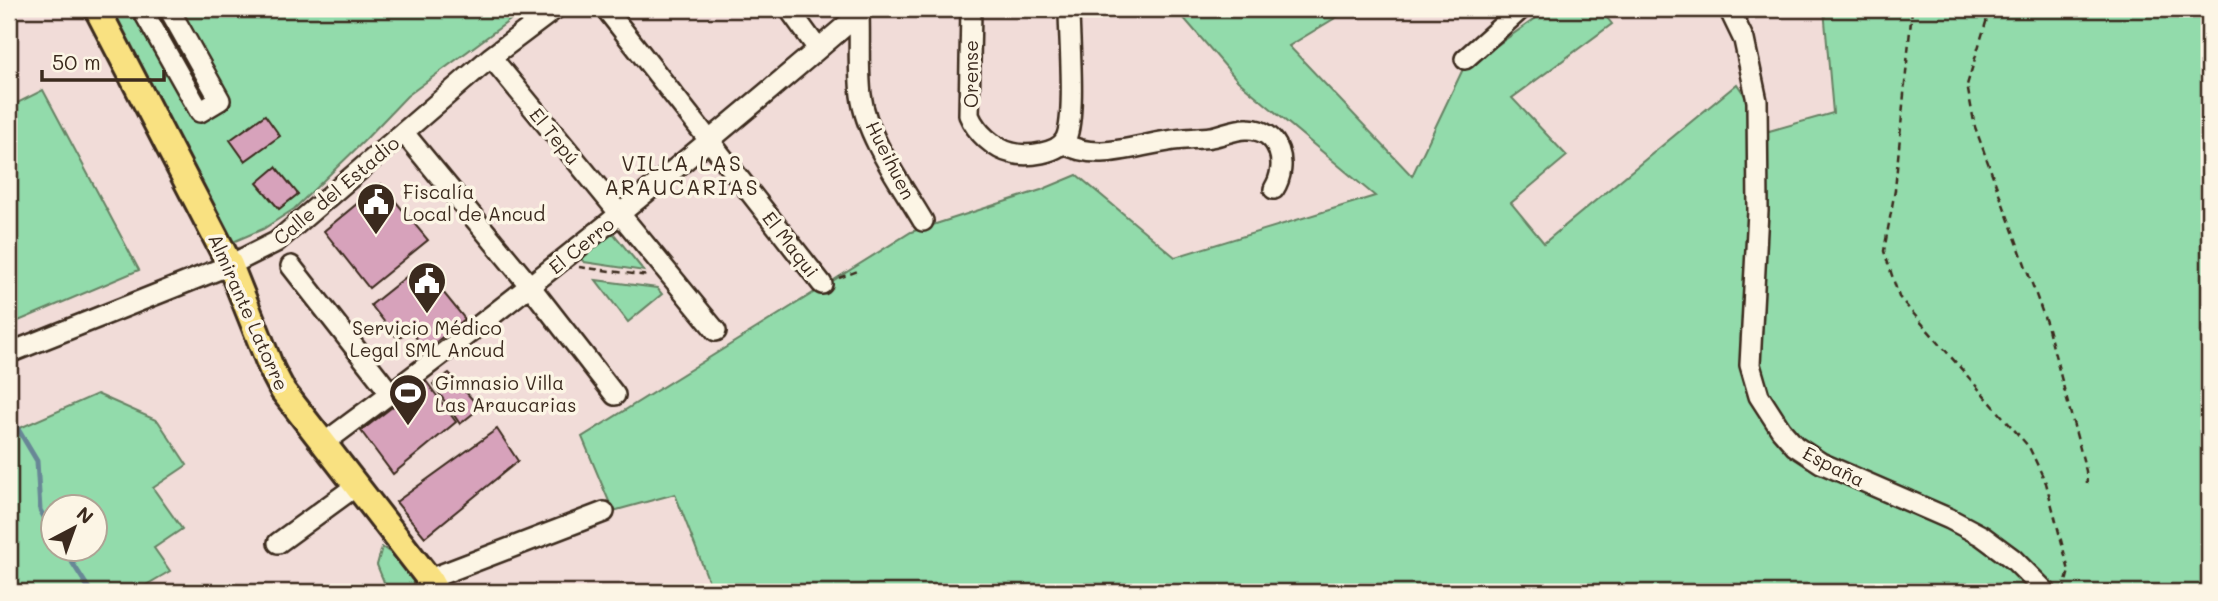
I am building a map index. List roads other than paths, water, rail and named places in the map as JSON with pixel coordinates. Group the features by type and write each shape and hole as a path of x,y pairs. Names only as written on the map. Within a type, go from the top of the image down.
{"main road":[{"name":"Almirante Latorre","path":"97,9 230,265 283,391 433,585"}],"street":[{"path":"142,9 200,112 220,100 169,9"},
{"name":"Calle del Estadio","path":"9,353 230,265 276,242 491,57 555,9"},
{"name":"El Maqui","path":"606,9 822,284"},
{"path":"789,9 818,49"},
{"name":"Orense","path":"971,9 969,115 977,130 1005,152 1018,155 1046,151 1063,143"},
{"path":"1069,9 1071,113 1067,137 1063,143 1079,150 1097,153 1251,129 1272,140 1281,155 1282,173 1274,189"},
{"path":"1465,59 1521,9"},
{"name":"España","path":"1729,9 1744,40 1756,101 1758,211 1750,365 1759,396 1795,446 1821,463 1950,519 1982,536 2013,559 2046,592"},
{"name":"El Cerro","path":"324,443 530,286 818,49 860,11"},
{"name":"Hueihuen","path":"860,11 861,98 887,160 923,221"},
{"name":"El Tepú","path":"491,57 716,331"},
{"path":"404,133 530,286 615,395"},
{"path":"291,266 391,394"},
{"path":"278,543 356,486"},
{"path":"433,585 604,512"}],"waterway":[{"path":"9,414 37,461 39,492"},
{"path":"72,562 91,592"}],"place":[{"name":"Fiscalía Local de Ancud","path":"376,236"},
{"name":"Servicio Médico Legal SML Ancud","path":"427,315"},
{"name":"Gimnasio Villa Las Araucarias","path":"408,427"}],"district":[{"name":"VILLA LAS ARAUCARIAS","path":"682,174"}]}
